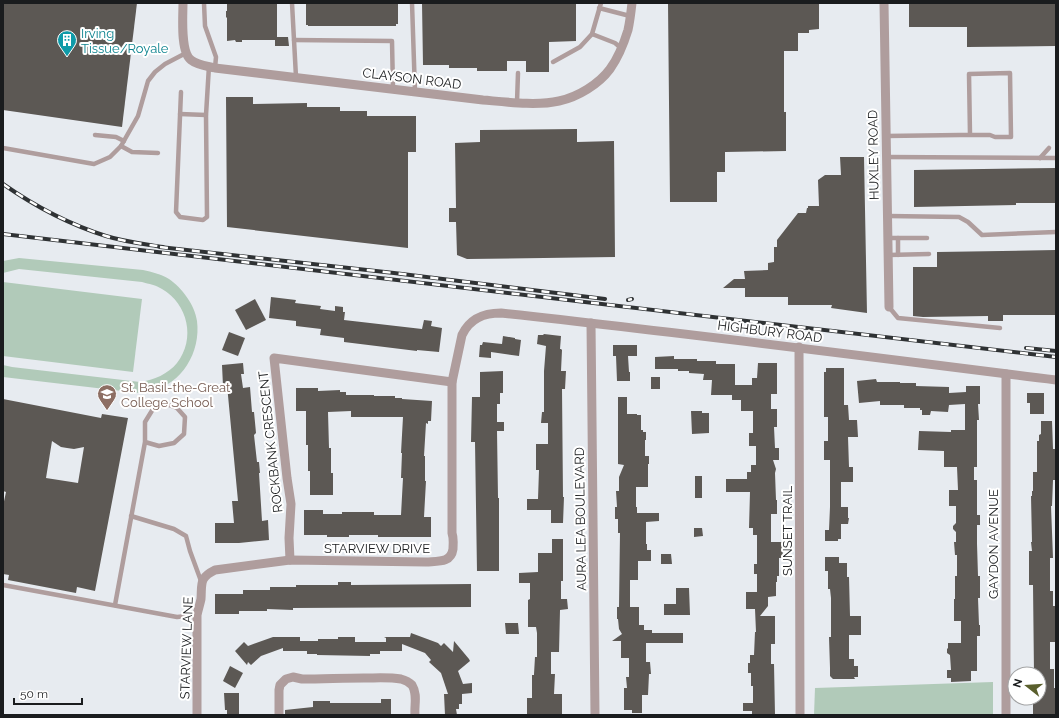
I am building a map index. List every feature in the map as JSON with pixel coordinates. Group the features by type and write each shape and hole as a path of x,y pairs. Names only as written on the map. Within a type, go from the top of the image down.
{"street":[{"path":"183,3 182,30 186,53"},
{"name":"CLAYSON ROAD","path":"186,53 192,62 212,67 483,100 536,103 558,101 575,96 594,84 609,71 621,48 628,29 632,3"},
{"name":"HUXLEY ROAD","path":"884,3 889,307"},
{"name":"HIGHBURY ROAD","path":"480,316 492,313 502,313 799,347 1056,380"},
{"name":"STARVIEW DRIVE","path":"202,581 215,570 290,560 426,562 448,559 452,555 454,540 452,533 452,382 462,335 472,321 480,316"},
{"name":"AURA LEA BOULEVARD","path":"591,323 595,715"},
{"name":"SUNSET TRAIL","path":"799,347 800,715"},
{"name":"ROCKBANK CRESCENT","path":"290,560 289,538 291,504 274,358 452,382"},
{"name":"GAYDON AVENUE","path":"1006,374 1006,715"},
{"name":"STARVIEW LANE","path":"197,715 197,615 201,601 200,590 202,581"},
{"path":"279,715 278,690 280,685 286,679 293,677 302,679 384,678 408,681 415,691 415,715"}],"lane":[{"path":"181,92 176,212 180,217 203,220 207,217 206,115 212,67 216,57 205,26 204,3"},
{"path":"292,3 296,77"},
{"path":"412,3 415,92"},
{"path":"553,62 580,47 592,34 600,6 630,16"},
{"path":"592,34 615,43 621,48"},
{"path":"294,40 392,40 393,89"},
{"path":"3,148 94,164 110,158 121,146 138,116 148,81 155,72 165,64 186,53"},
{"path":"886,136 970,136 990,135 995,137 1011,137 1010,73 969,74 970,136"},
{"path":"517,102 518,74"},
{"path":"180,114 206,115"},
{"path":"95,135 116,137 124,141"},
{"path":"121,146 132,152 158,153"},
{"path":"1040,158 1049,148"},
{"path":"886,157 1056,158"},
{"path":"888,216 959,217 968,222 982,235 1056,232"},
{"path":"888,238 927,238"},
{"path":"898,238 898,255"},
{"path":"888,255 929,254"},
{"path":"889,307 898,318 1000,328"},
{"path":"115,605 145,442 145,422 153,409 166,404 177,408 185,417 184,434 174,443 159,446 145,442"},
{"path":"131,516 174,529 186,536 190,551 202,581"},
{"path":"3,585 177,617 197,615"}],"green space":[{"path":"19,258 143,270 160,274 169,279 179,287 187,297 196,315 196,344 187,365 180,374 162,387 139,393 3,377 3,365 140,382 160,376 173,367 183,354 186,343 186,323 183,313 171,296 160,288 142,282 19,269 3,273 3,261"},
{"path":"3,282 142,299 133,372 3,356"},
{"path":"993,682 993,715 814,715 815,688"}],"building":[{"name":"Irving Tissue/Royale","path":"3,3 137,3 122,127 3,110"},
{"path":"227,3 277,3 277,37 288,37 289,46 275,46 275,40 242,40 242,42 236,42 235,40 227,41"},
{"path":"306,3 398,3 398,24 396,24 396,26 308,26 306,25"},
{"path":"422,3 576,3 576,41 549,42 549,72 526,72 526,61 507,61 507,71 477,71 477,68 449,68 449,65 423,65"},
{"path":"668,3 819,3 819,29 809,30 809,33 798,33 798,51 784,51 784,112 786,112 786,151 725,152 725,172 717,172 717,202 670,202"},
{"path":"909,3 1056,3 1056,46 967,47 967,27 909,27"},
{"path":"226,97 253,97 253,104 307,103 307,107 340,107 340,111 367,111 367,116 416,116 416,152 408,152 408,248 227,227"},
{"path":"577,129 577,142 614,141 615,257 467,259 457,255 456,222 449,222 449,208 456,208 455,143 480,142 480,130"},
{"path":"840,157 864,157 867,313 831,308 832,305 788,305 788,297 745,297 745,288 723,288 734,279 745,279 744,271 768,270 768,263 774,262 774,247 777,247 777,240 798,213 806,213 808,206 819,206 818,180 825,175 841,175"},
{"path":"1056,168 1056,203 914,207 914,170"},
{"path":"1056,250 1056,315 1003,315 1003,321 988,321 988,316 913,316 913,267 937,267 937,252"},
{"path":"271,297 296,300 295,303 321,306 320,309 335,311 335,306 343,307 343,312 345,312 344,320 422,329 424,320 432,321 431,326 442,328 439,352 417,351 344,342 344,338 320,335 321,329 296,326 296,321 269,318"},
{"path":"255,299 266,320 246,330 235,310"},
{"path":"229,332 245,338 238,356 222,350"},
{"path":"544,334 561,336 561,371 566,371 565,389 562,389 563,523 551,523 551,510 527,510 527,499 538,499 539,470 536,470 536,444 548,444 548,423 541,423 542,412 544,412 544,371 546,346 537,344 538,335"},
{"path":"503,336 521,340 519,356 491,352 491,358 479,357 480,345 482,345 483,342 502,344"},
{"path":"613,345 637,345 637,356 628,356 630,381 617,381 616,356 613,356"},
{"path":"674,356 674,359 697,359 697,361 716,361 716,364 735,364 735,385 752,385 752,378 757,378 758,363 777,363 777,394 771,394 771,409 777,409 777,427 774,427 775,448 779,448 779,460 773,460 776,469 777,514 771,514 771,542 782,542 783,558 779,558 779,576 777,576 776,582 776,596 768,597 768,606 760,616 775,616 775,644 771,644 771,664 774,664 775,715 752,715 752,711 743,711 743,703 753,703 753,686 751,686 751,673 748,673 748,663 750,663 750,655 754,655 756,632 755,609 746,609 746,592 757,592 757,574 754,574 754,564 757,564 757,535 753,535 753,528 749,528 750,492 726,492 726,479 747,479 747,472 751,472 751,465 756,465 756,446 749,446 749,433 753,433 753,411 741,411 741,400 732,400 732,395 711,395 712,380 703,380 704,374 689,373 689,371 678,371 678,369 655,369 655,357"},
{"path":"243,363 244,374 241,374 243,388 250,387 252,412 254,412 256,433 254,435 257,462 259,462 262,521 268,520 269,540 239,543 215,543 215,523 234,523 232,501 238,501 227,385 223,386 222,365"},
{"path":"826,368 844,368 844,405 848,405 849,420 857,420 858,437 848,437 849,467 853,467 853,482 841,482 841,507 848,507 849,518 848,524 841,524 841,539 838,539 838,541 825,541 825,530 829,530 830,507 830,460 824,460 824,441 828,441 828,417 824,417 824,372 826,372"},
{"path":"503,371 503,393 500,393 500,404 497,404 497,422 504,422 504,431 497,431 499,571 477,571 475,442 471,442 472,397 480,397 480,372"},
{"path":"651,377 660,377 660,389 651,389"},
{"path":"876,379 877,382 916,383 916,386 949,387 949,393 966,392 966,386 980,386 980,404 978,404 979,420 977,420 977,467 974,467 974,480 977,480 977,515 980,515 980,525 977,525 977,544 978,576 980,576 980,598 978,598 980,636 977,636 977,671 971,671 971,681 951,682 951,678 947,678 947,670 951,670 950,655 947,653 948,643 961,643 961,621 954,621 957,555 955,555 954,542 956,542 956,532 953,529 953,526 956,523 956,506 949,506 949,490 958,490 957,467 944,467 944,451 918,450 919,431 951,432 951,430 965,430 965,404 949,405 948,412 931,411 930,415 922,415 922,410 920,410 920,408 904,408 904,405 880,405 880,401 859,403 857,381"},
{"path":"296,388 318,388 318,391 340,390 340,392 346,392 346,395 395,396 395,398 402,399 432,401 431,421 428,421 428,424 426,423 424,456 426,481 424,517 431,517 431,537 378,537 378,535 349,535 349,537 327,537 327,535 304,535 304,510 323,510 323,514 342,514 342,512 374,512 374,515 401,515 403,478 401,478 401,453 403,417 351,417 351,411 328,412 329,448 331,448 331,473 333,473 333,495 310,495 308,445 306,445 306,411 296,411"},
{"path":"1027,393 1044,393 1044,414 1030,414 1030,403 1027,403"},
{"path":"618,397 627,397 627,414 641,415 641,430 646,432 645,456 649,456 648,487 636,487 637,513 659,513 659,521 646,522 646,544 647,550 651,550 651,561 638,561 638,580 630,580 630,607 639,607 639,625 644,625 644,630 652,630 652,633 683,633 683,643 646,643 646,662 650,662 651,674 649,674 648,695 642,695 642,713 632,713 632,710 624,710 624,688 627,688 626,677 629,677 629,658 621,658 621,641 612,641 622,634 619,629 617,619 617,607 619,607 620,533 618,533 618,519 615,519 615,507 617,507 616,491 619,491 619,477 624,465 618,464"},
{"path":"3,399 101,418 102,414 128,418 95,591 77,587 76,593 8,580 9,575 3,574 3,506 6,492 3,491","holes":["52,441 61,447 74,449 84,447 78,483 46,478"]},
{"path":"691,411 702,411 702,413 709,413 709,433 692,434"},
{"path":"1041,421 1052,421 1053,449 1056,449 1056,480 1053,480 1051,506 1053,558 1050,558 1050,591 1053,591 1053,606 1056,606 1056,642 1050,642 1050,669 1054,669 1056,715 1033,715 1033,706 1047,706 1047,666 1034,666 1033,585 1029,585 1029,551 1032,551 1031,496 1033,491 1033,472 1037,472 1037,441 1039,441 1039,435 1041,434"},
{"path":"695,476 702,476 702,498 695,498"},
{"path":"694,528 702,528 703,536 694,537"},
{"path":"552,539 563,539 563,581 561,581 561,599 567,599 568,609 560,610 559,652 551,652 551,674 555,674 554,694 562,694 562,715 527,715 527,698 532,698 532,675 534,675 535,657 537,657 537,633 536,627 528,627 528,600 530,599 530,583 519,583 519,573 538,572 538,553 552,553"},
{"path":"661,554 671,554 672,564 661,564"},
{"path":"825,557 839,557 839,563 847,563 847,577 849,577 850,616 861,616 861,635 849,635 849,659 854,659 854,666 858,666 858,677 854,677 855,679 833,679 830,676 829,637 831,637 831,598 830,589 828,589 828,571 825,571"},
{"path":"338,582 351,582 351,585 471,584 471,607 293,608 293,610 267,609 267,611 239,611 239,614 215,614 215,594 243,594 243,590 270,590 270,587 296,587 296,585 338,585"},
{"path":"676,588 689,588 690,615 664,615 664,604 676,604"},
{"path":"505,623 518,623 519,634 506,634"},
{"path":"411,633 438,643 441,646 444,643 453,652 454,641 469,659 470,661 458,671 463,684 472,683 472,693 462,694 462,704 459,704 459,709 456,709 457,715 445,715 444,694 448,694 441,673 429,662 431,660 425,653 402,644 402,651 380,651 380,654 370,654 370,656 317,655 307,654 307,651 283,651 283,648 261,656 251,665 248,662 247,665 235,651 244,642 248,646 273,637 300,637 300,641 318,641 318,639 355,637 355,642 386,642 386,638 384,637 410,637"},
{"path":"230,666 243,673 235,688 223,681"},
{"path":"224,693 239,693 239,715 227,715 227,710 225,710"},
{"path":"381,699 391,699 391,715 285,715 285,710 313,707 313,701 330,701 330,703 381,703"}],"railway":[{"path":"3,184 53,214 79,226 120,240 163,247"},
{"path":"3,234 1056,357"},
{"path":"160,247 394,273 605,299"},
{"path":"628,300 632,299"},
{"path":"1026,348 1056,351"}],"place":[{"name":"Irving Tissue/Royale","path":"67,57"},
{"name":"St. Basil-the-Great College School","path":"107,411"}]}
